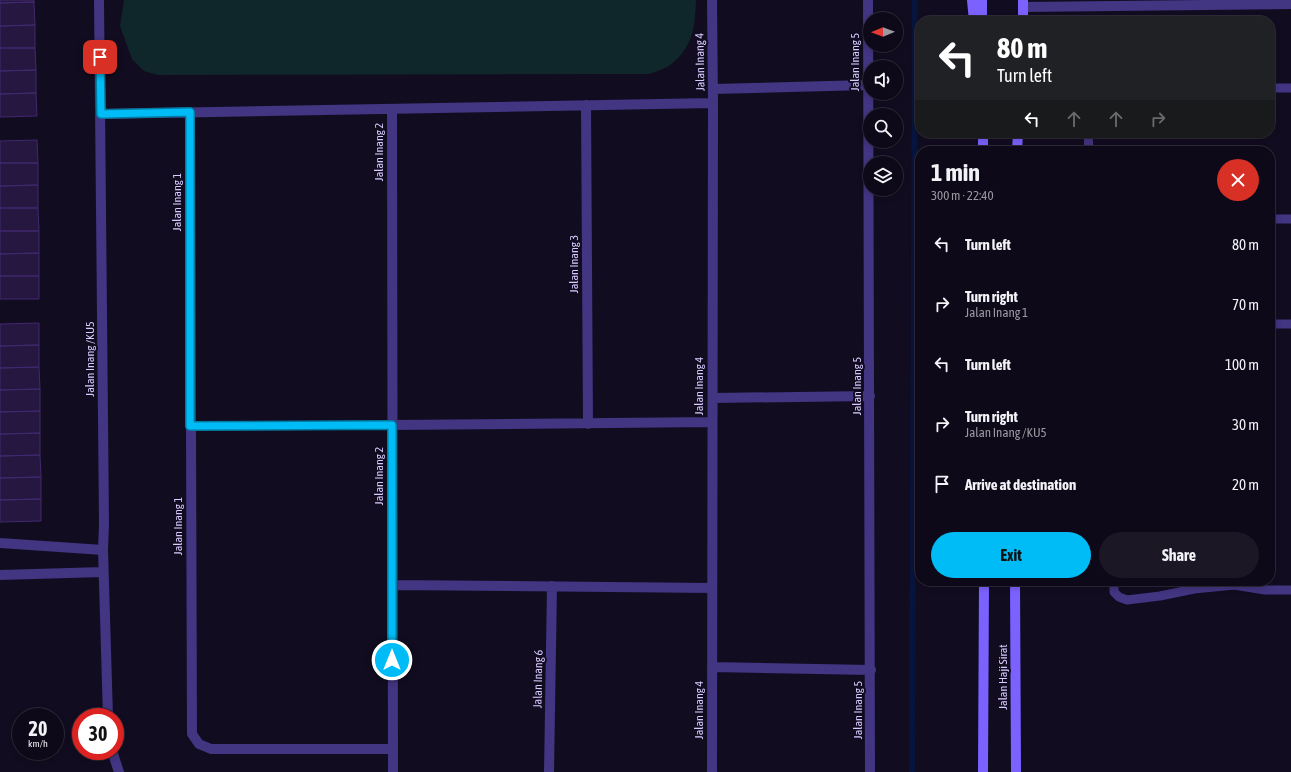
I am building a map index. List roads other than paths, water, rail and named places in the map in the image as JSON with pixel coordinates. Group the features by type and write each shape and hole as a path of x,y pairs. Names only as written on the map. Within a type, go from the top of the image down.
{"main road":[{"path":"972,0 974,16"},
{"path":"982,0 982,16"},
{"path":"1023,16 1024,4"},
{"name":"Jalan Haji Sirat","path":"983,772 984,586"},
{"name":"Jalan Haji Sirat","path":"1015,586 1016,772"}],"street":[{"name":"Jalan Inang /KU5","path":"99,0 104,524 103,572 108,708"},
{"name":"Jalan Inang 4","path":"712,0 712,772"},
{"name":"Jalan Inang 5","path":"868,0 868,60"},
{"path":"1024,4 1291,4"},
{"path":"713,89 863,85"},
{"name":"Jalan Inang 5","path":"868,100 871,670 870,772"},
{"path":"101,114 713,103"},
{"name":"Jalan Inang 3","path":"586,105 588,424"},
{"name":"Jalan Inang 2","path":"392,108 392,772"},
{"name":"Jalan Inang 1","path":"190,112 192,734 199,744 211,749 392,749"},
{"path":"713,398 870,396"},
{"path":"392,425 712,422"},
{"path":"0,543 103,550"},
{"path":"0,575 103,572"},
{"path":"392,586 712,588"},
{"name":"Jalan Inang 6","path":"549,772 552,586"},
{"path":"712,667 871,670"},
{"path":"115,760 119,772"}],"lane":[{"path":"1275,88 1291,88"},
{"path":"1275,219 1291,219"},
{"path":"1275,324 1291,324"},
{"path":"190,426 392,425"},
{"path":"1114,586 1114,592 1119,597 1127,600 1160,596 1214,586"},
{"path":"1247,586 1265,590 1291,590"}],"waterway":[{"path":"912,772 915,0"}]}
